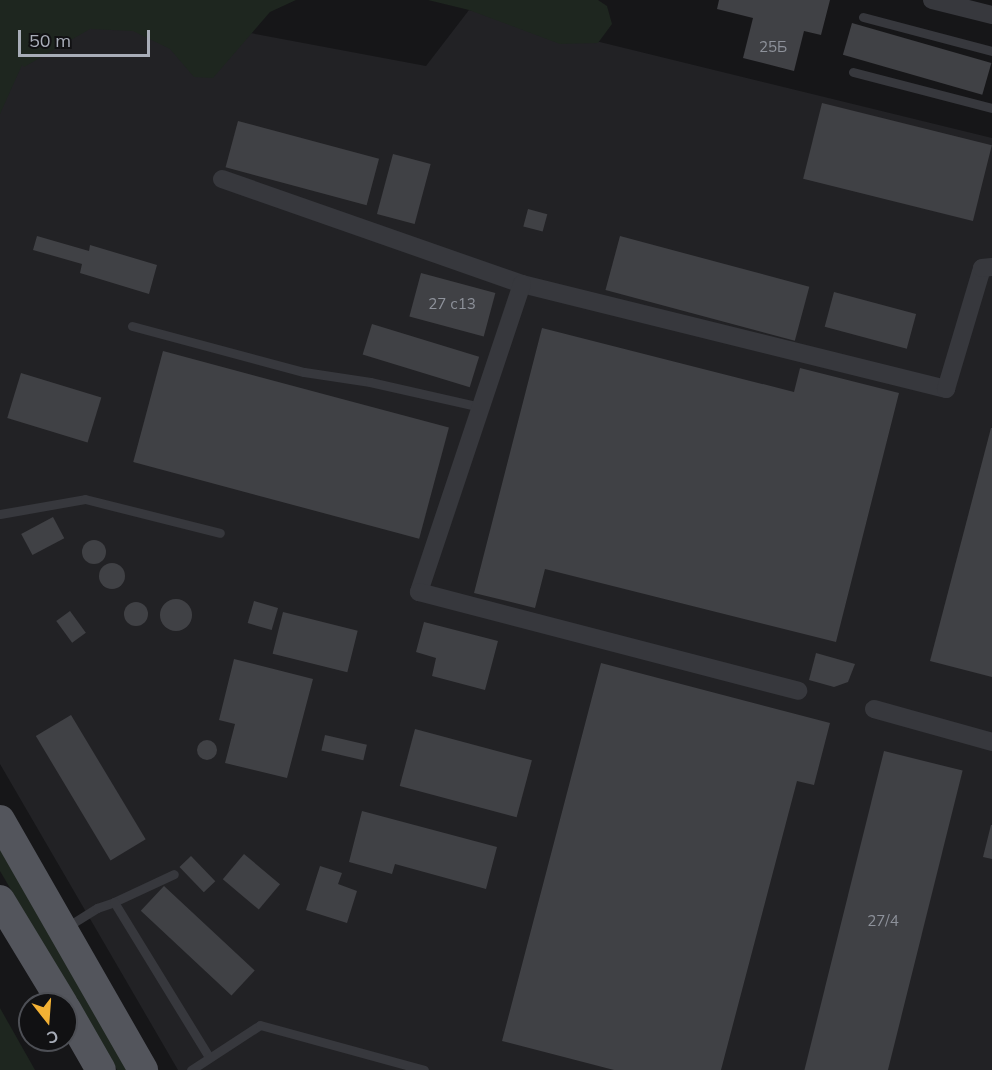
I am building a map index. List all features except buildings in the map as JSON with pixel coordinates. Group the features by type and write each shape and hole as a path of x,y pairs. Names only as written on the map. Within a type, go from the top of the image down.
{"main road":[{"path":"0,820 142,1070"},
{"path":"0,900 56,992"},
{"path":"78,1030 101,1070"}],"street":[{"path":"932,0 992,15"},
{"path":"222,179 522,284 946,389 982,267 992,267"},
{"path":"522,284 419,592 798,691"},
{"path":"874,710 992,742"}],"lane":[{"path":"863,17 992,51"},
{"path":"853,72 992,108"},
{"path":"132,326 304,372 370,382 481,407"},
{"path":"0,514 86,499 220,532"},
{"path":"62,930 97,908 174,874"},
{"path":"114,902 209,1057"},
{"path":"191,1070 260,1025 424,1070"}],"shaded area":[{"path":"0,0 75,0 426,66 469,10 992,138 992,1070 178,1070 0,764"},
{"path":"0,0 296,0 270,12 213,78 194,77 170,49 133,31 90,29 24,67 22,65 0,114"},
{"path":"428,0 598,0 607,6 612,24 598,43 560,44 469,10"},
{"path":"0,849 129,1070 117,1070 78,1004 78,992 71,992 0,871"},
{"path":"0,1008 18,1040 18,1052 25,1052 35,1070 0,1070"}]}
